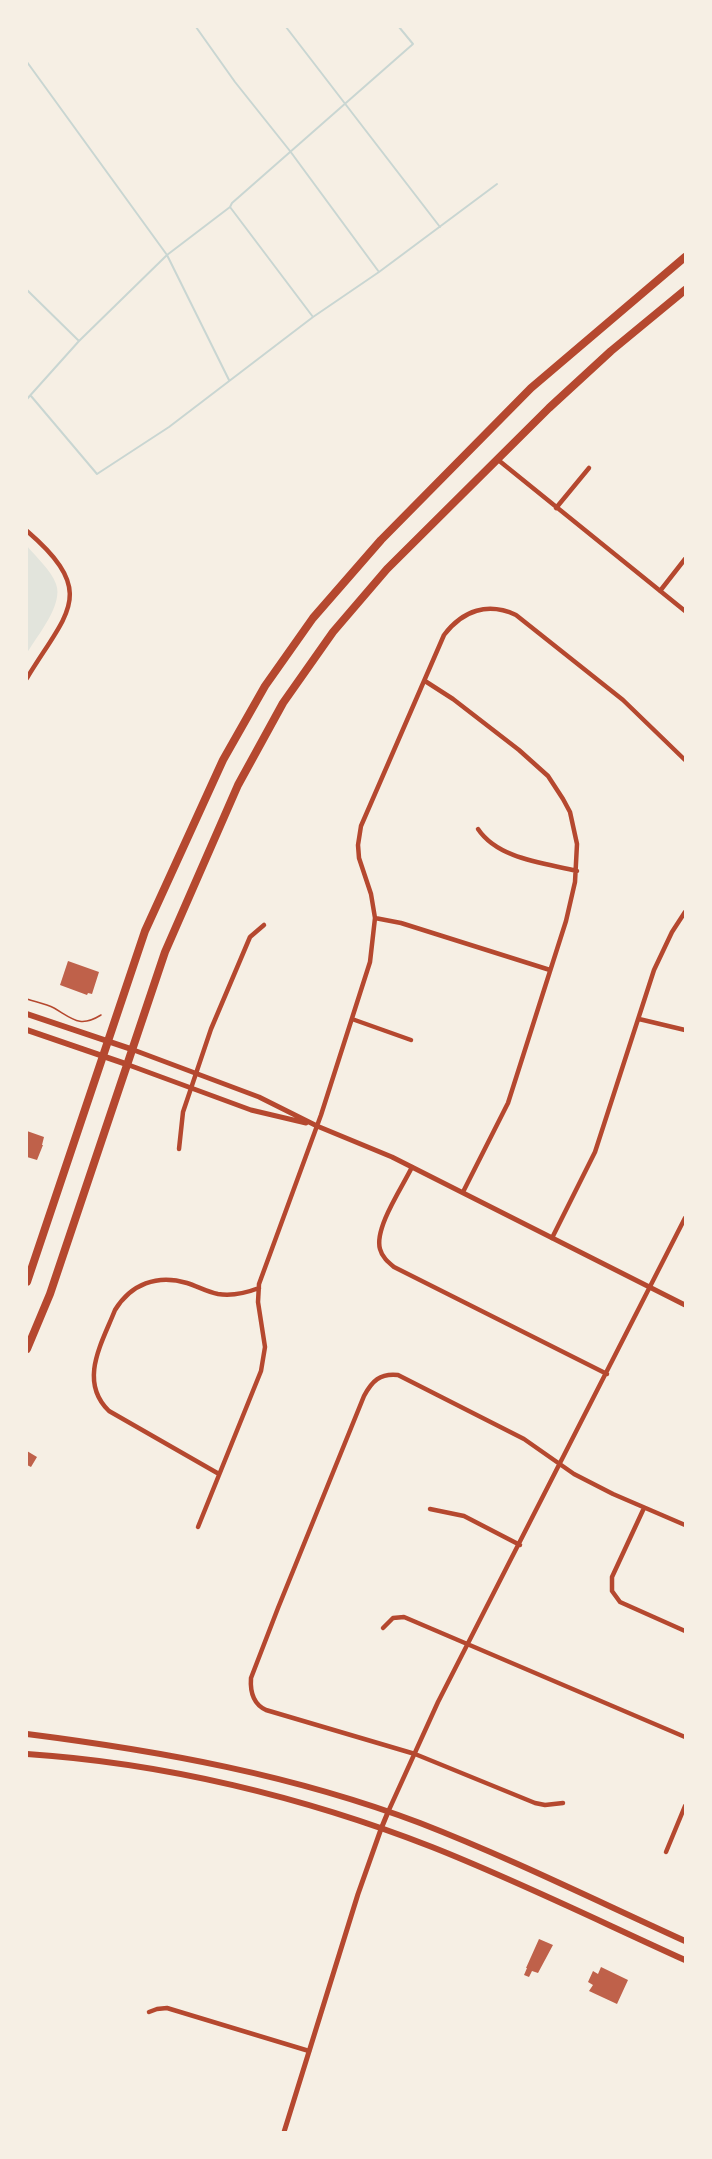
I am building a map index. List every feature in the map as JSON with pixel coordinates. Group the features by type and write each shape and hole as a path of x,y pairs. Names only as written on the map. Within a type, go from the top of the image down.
{"highway":[{"path":"27,1282 145,931 222,760 240,726 288,650 333,593 381,540 523,395 612,317 685,258"},
{"path":"27,1349 50,1294 165,952 238,785 283,703 333,632 362,597 497,459 581,378 685,290"}],"main road":[{"path":"27,1014 131,1049"},
{"path":"27,1030 126,1064"},
{"path":"27,1734 142,1750 204,1762 317,1790 388,1812 514,1862 685,1941"},
{"path":"27,1754 97,1761 201,1779 297,1803 381,1828 481,1867 685,1960"}],"street":[{"path":"497,459 685,611"},
{"path":"556,508 589,468"},
{"path":"27,531 47,550 66,577 71,594 68,612 27,678"},
{"path":"660,591 685,559"},
{"path":"198,1527 261,1371 265,1337 258,1302 259,1288 317,1126 370,962 375,918 371,894 359,858 360,833 367,808 444,635 459,618 478,609 497,608 516,615 622,700 685,760"},
{"path":"425,681 453,699 519,750 552,782 563,798 574,827 577,844 577,871 566,921 508,1103 464,1192"},
{"path":"478,829 499,850 577,871"},
{"path":"552,1238 595,1152 662,951 685,912"},
{"path":"375,918 401,923 550,970"},
{"path":"178,1149 183,1112 211,1029 250,937 264,925"},
{"path":"352,1019 411,1040"},
{"path":"639,1019 685,1030"},
{"path":"131,1049 259,1097 317,1126 412,1167 685,1305"},
{"path":"126,1064 251,1110 317,1126"},
{"path":"412,1167 381,1229 380,1247 388,1262 607,1374"},
{"path":"284,2132 388,1812 438,1702 685,1218"},
{"path":"219,1474 109,1411 97,1397 93,1369 115,1310 120,1301 136,1287 153,1280 163,1279 187,1283 218,1294 242,1293 259,1288"},
{"path":"563,1803 545,1805 535,1803 415,1754 266,1710 259,1707 255,1701 250,1686 251,1678 364,1396 377,1378 391,1374 398,1375 524,1439 560,1465 613,1494 685,1525"},
{"path":"644,1508 612,1577 612,1591 620,1602 685,1631"},
{"path":"430,1509 464,1516 520,1545"},
{"path":"383,1628 393,1618 404,1617 685,1737"},
{"path":"666,1852 685,1806"},
{"path":"149,2012 167,2008 309,2051"}],"path":[{"path":"27,999 51,1007 76,1021 86,1022 101,1015"}],"shaded area":[{"path":"27,546 51,574 57,592 53,610 27,653"}],"building":[{"path":"68,961 99,972 92,994 87,995 60,985"},
{"path":"27,1131 44,1137 37,1160 27,1157"},
{"path":"27,1451 37,1457 31,1467 27,1465"},
{"path":"539,1939 553,1945 538,1973 532,1971 529,1977 524,1975"},
{"path":"601,1967 628,1980 617,2004 589,1991 593,1985 588,1982 593,1971 598,1974"}],"waterway":[{"path":"196,27 379,272"},
{"path":"286,27 440,227"},
{"path":"27,399 79,341 167,255 230,207 413,44 399,27"},
{"path":"27,62 167,255 229,380"},
{"path":"31,396 97,474 169,427 313,317 379,272 497,184"},
{"path":"230,207 313,317"},
{"path":"27,290 79,341"}]}
